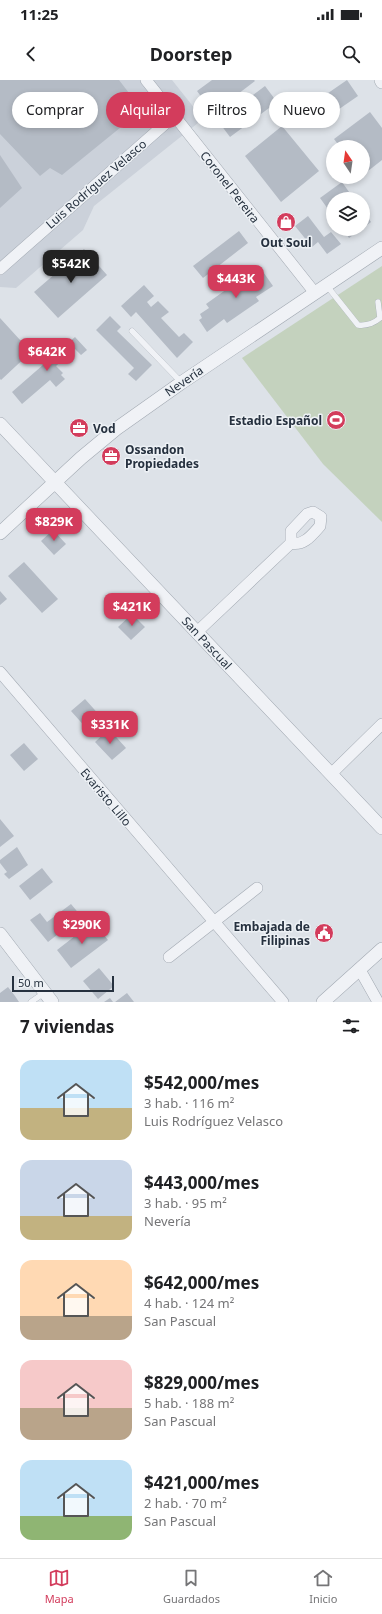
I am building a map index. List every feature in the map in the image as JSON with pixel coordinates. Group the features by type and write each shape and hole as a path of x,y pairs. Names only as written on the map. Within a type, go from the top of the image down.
{"street":[{"name":"Coronel Pereira","path":"146,80 155,92"},
{"name":"Luis Rodríguez Velasco","path":"0,269 160,128"},
{"name":"Coronel Pereira","path":"184,128 315,293"},
{"name":"Nevería","path":"0,533 98,443 181,383 382,248"},
{"name":"San Pascual","path":"0,424 382,828"},
{"path":"197,632 291,544"},
{"name":"Evaristo Lillo","path":"0,672 283,1002"},
{"path":"331,774 382,724"},
{"path":"169,957 257,888"},
{"path":"0,934 48,997"},
{"path":"323,1002 382,949"},
{"path":"360,970 378,1002"}],"lane":[{"path":"327,286 358,325 370,324 380,318 378,302"},
{"path":"132,331 181,383"},
{"path":"31,1002 48,997"}],"shaded area":[{"path":"0,80 172,80 182,92 106,92 106,128 185,128 185,96 193,106 193,127 94,206 83,230 16,288 0,287"}],"green space":[{"name":"Estadio Español","path":"382,266 382,522 323,464 242,358"}],"building":[{"path":"0,80 119,80 128,92 106,92 106,128 120,128 62,175 50,168 40,176 0,134"},
{"path":"212,80 255,81 241,92 197,91"},
{"path":"347,80 358,96 340,108 340,92 330,92"},
{"path":"265,86 270,92 269,108 261,114 261,92 257,92"},
{"path":"370,112 382,128 382,160 370,169 370,140 334,139"},
{"path":"223,128 242,128 230,137"},
{"path":"280,128 284,128 319,171 281,202 245,156"},
{"path":"0,155 22,188 0,208"},
{"path":"339,184 343,184 349,192 328,192"},
{"path":"326,194 326,206 320,198"},
{"path":"308,216 324,237 326,236 334,236 341,244 327,254 318,242 312,247 295,226"},
{"path":"239,231 248,243 203,278 193,266"},
{"path":"84,249 107,275 58,318 34,292"},
{"path":"259,266 273,286 256,297 259,301 227,323 224,319 207,332 199,320 202,318 200,314 209,308 206,304"},
{"path":"144,285 154,296 147,302 151,307 158,301 169,312 161,318 179,337 184,333 193,342 177,358 136,312 131,317 121,306"},
{"path":"110,316 121,327 117,331 152,365 136,381 128,374 134,368 96,330"},
{"path":"0,318 31,352 1,380 0,379"},
{"path":"75,337 87,350 81,355 75,349 56,366 63,373 61,375 65,379 56,387 50,380 22,404 12,392"},
{"path":"53,530 66,544 54,555 41,541"},
{"path":"24,562 58,599 42,613 8,576"},
{"path":"0,591 7,599 0,605"},
{"path":"132,614 145,627 131,640 118,627"},
{"path":"85,699 102,718 88,730 71,711"},
{"path":"109,729 126,748 112,760 95,742"},
{"path":"24,743 38,759 24,771 10,755"},
{"path":"0,819 14,836 0,847"},
{"path":"17,847 28,865 9,879 4,874 7,872 0,863 0,860"},
{"path":"42,868 53,882 30,900 19,886"},
{"path":"71,904 81,916 48,942 30,920 40,913 47,922"},
{"path":"93,922 108,940 71,968 57,950"},
{"path":"99,968 114,986 98,999 83,981"},
{"path":"8,987 19,1002 0,1002 0,993"},
{"path":"127,993 134,1002 115,1002"},
{"path":"110,998 113,1002 104,1002"}],"place":[{"name":"Out Soul","path":"286,222"},
{"name":"Estadio Español","path":"336,420"},
{"name":"Vod","path":"79,428"},
{"name":"Ossandon Propiedades","path":"111,456"},
{"name":"Embajada de Filipinas","path":"324,933"}]}
